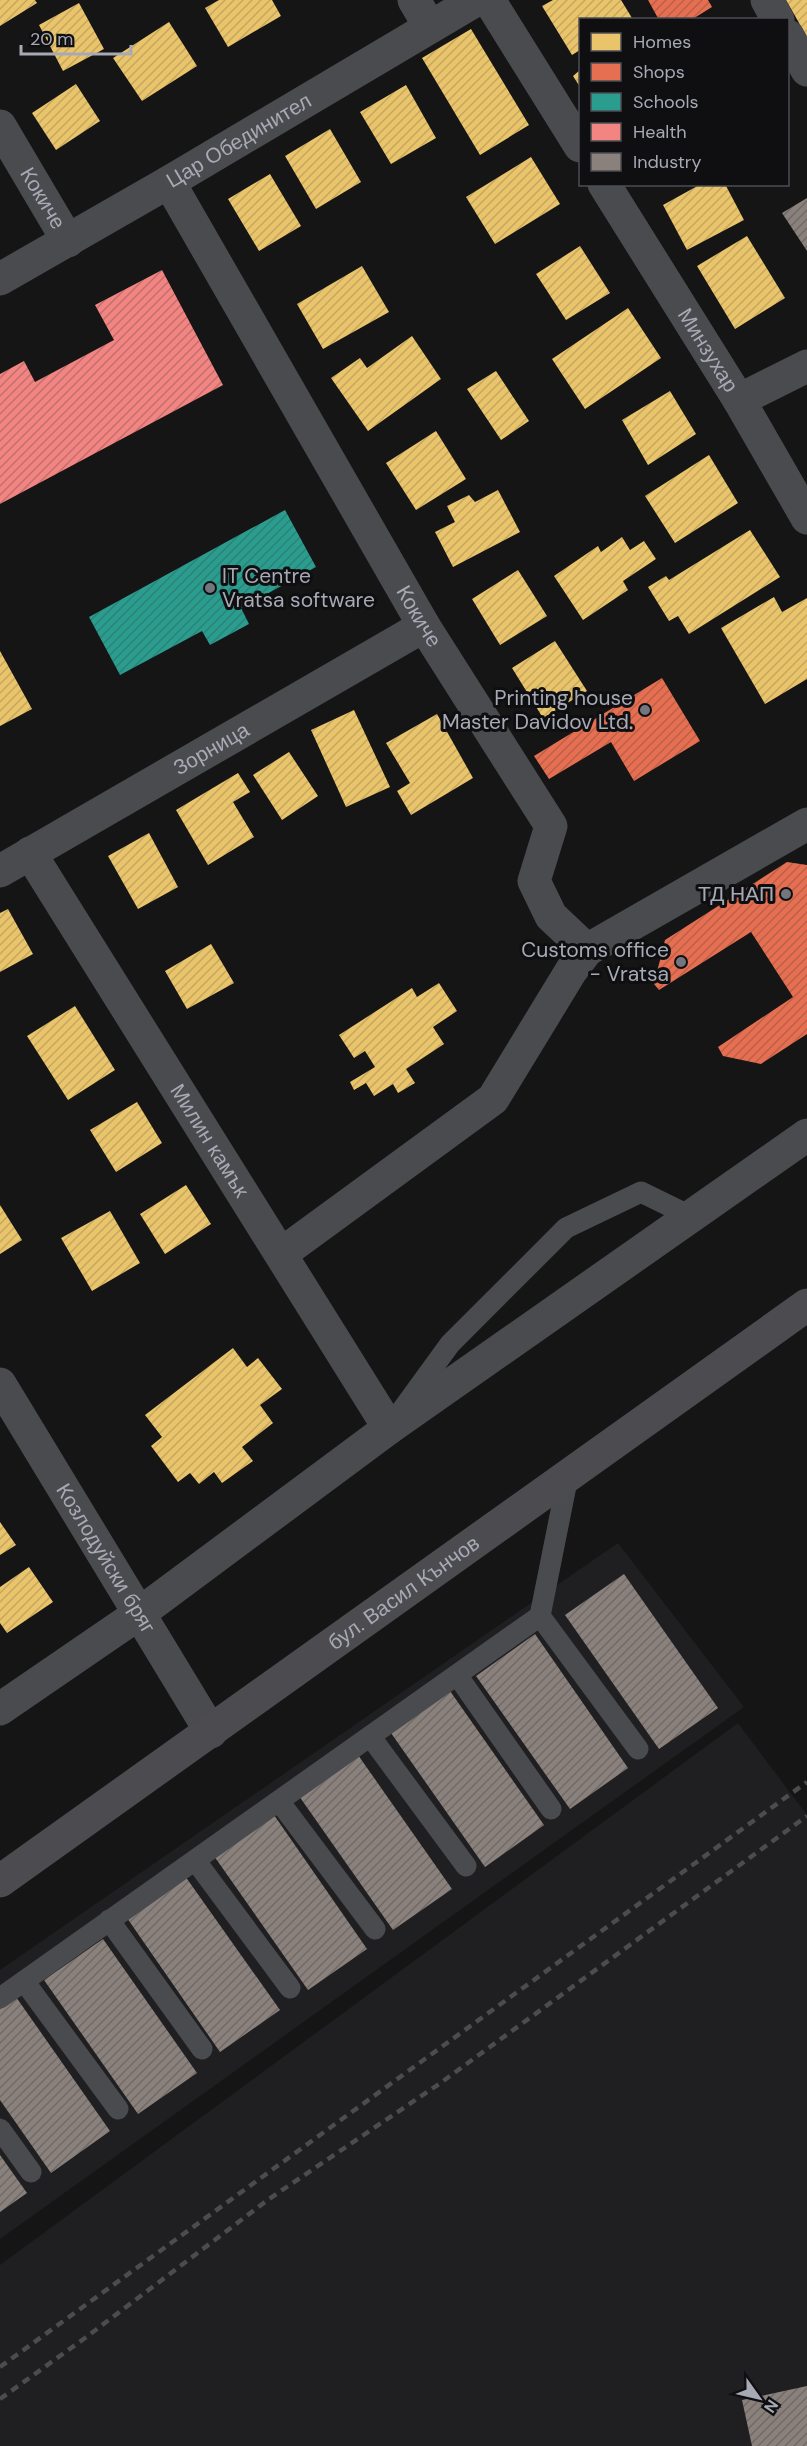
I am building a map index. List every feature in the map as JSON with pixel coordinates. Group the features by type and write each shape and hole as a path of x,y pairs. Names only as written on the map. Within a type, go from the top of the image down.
{"main road":[{"name":"бул. Васил Кънчов","path":"0,1881 807,1305"}],"street":[{"name":"Цар Обединител","path":"0,279 169,182 422,13 476,0"},
{"path":"489,0 579,144"},
{"path":"767,0 777,18"},
{"path":"789,38 807,70"},
{"name":"Кокиче","path":"0,126 68,241"},
{"name":"Кокиче","path":"169,182 424,626 551,826 534,880 551,916 587,950"},
{"name":"Минзухар","path":"605,186 739,400 807,519"},
{"path":"739,400 807,366"},
{"name":"Зорница","path":"0,871 424,626"},
{"path":"281,1254 493,1099 571,971 587,950 807,824"},
{"name":"Милин камък","path":"30,853 390,1428"},
{"path":"0,1709 140,1613 390,1428 807,1135"},
{"name":"Козлодуйски бряг","path":"0,1384 211,1732"}],"lane":[{"path":"390,1428 450,1344 566,1228 642,1192 690,1216"},
{"path":"0,1998 540,1616 568,1476"},
{"path":"540,1616 638,1749"},
{"path":"457,1675 551,1809"},
{"path":"370,1736 466,1866"},
{"path":"279,1801 375,1929"},
{"path":"195,1860 290,1988"},
{"path":"110,1920 202,2049"},
{"path":"24,1981 118,2109"},
{"path":"0,2129 32,2172"}],"shaded area":[{"path":"618,1543 744,1707 0,2239 0,1970"},
{"path":"738,1723 807,1815 807,2446 0,2446 0,2265"}],"building: Homes":[{"path":"0,0 35,0 37,3 0,26"},
{"path":"219,0 272,0 281,16 228,47 205,8"},
{"path":"553,0 621,0 632,18 579,18 579,51 572,55 542,6"},
{"path":"786,0 807,0 807,37"},
{"path":"79,3 104,49 63,71 39,25"},
{"path":"169,22 197,66 142,101 113,58"},
{"path":"471,29 529,125 480,155 422,58"},
{"path":"579,71 579,85 573,76"},
{"path":"76,84 100,121 56,150 32,113"},
{"path":"406,85 436,138 391,164 360,112"},
{"path":"330,129 361,182 316,209 285,156"},
{"path":"531,157 560,204 495,244 466,197"},
{"path":"270,174 301,226 259,251 228,199"},
{"path":"697,186 726,186 744,220 687,250 663,205"},
{"path":"747,236 785,298 735,329 697,266"},
{"path":"580,246 610,293 566,320 536,274"},
{"path":"362,266 389,312 323,349 297,304"},
{"path":"628,308 661,358 585,409 552,359"},
{"path":"412,336 441,379 368,431 331,378 360,358 367,368"},
{"path":"496,371 529,421 501,440 467,389"},
{"path":"670,391 696,434 648,465 622,420"},
{"path":"436,431 466,479 416,510 386,463"},
{"path":"709,455 738,503 675,543 645,496"},
{"path":"498,490 520,532 453,567 435,532 455,522 447,506 469,495 475,502"},
{"path":"750,530 780,577 689,634 678,616 669,621 648,587 666,576 669,580"},
{"path":"622,537 630,550 644,541 656,559 623,581 628,590 583,620 554,576 598,546 601,552"},
{"path":"518,570 547,616 500,645 472,599"},
{"path":"774,597 782,612 807,598 807,679 765,704 721,628"},
{"path":"555,641 587,691 543,718 512,668"},
{"path":"0,651 32,709 0,726"},
{"path":"354,710 390,787 346,807 311,730"},
{"path":"437,714 473,778 411,815 397,791 410,783 386,743"},
{"path":"289,752 318,796 282,820 253,775"},
{"path":"238,773 250,792 233,802 254,837 208,865 176,810"},
{"path":"149,833 178,887 138,909 108,856"},
{"path":"8,909 33,954 0,972 0,913"},
{"path":"211,944 234,983 187,1009 165,971"},
{"path":"439,983 457,1011 433,1027 444,1044 406,1069 415,1083 398,1093 393,1084 374,1096 366,1083 354,1090 350,1082 375,1067 365,1051 354,1058 339,1035 412,988 417,997"},
{"path":"75,1006 115,1070 68,1100 27,1036"},
{"path":"137,1102 162,1143 116,1172 90,1130"},
{"path":"186,1185 211,1224 165,1254 140,1214"},
{"path":"0,1205 22,1240 0,1254"},
{"path":"110,1211 140,1263 92,1291 61,1238"},
{"path":"233,1348 247,1367 258,1358 282,1389 260,1405 273,1423 242,1447 253,1461 222,1483 214,1472 199,1484 190,1473 178,1482 151,1446 162,1437 145,1415"},
{"path":"0,1522 16,1545 0,1555"},
{"path":"29,1567 53,1602 7,1633 0,1623 0,1587"}],"building: Shops":[{"path":"648,0 708,0 712,7 694,18 658,18"},
{"name":"Printing house Master Davidov Ltd.","path":"662,678 700,741 634,781 611,742 549,779 534,756"},
{"name":"Customs office - Vratsa","path":"787,862 807,865 807,1034 761,1064 723,1056 718,1047 793,997 751,932 659,990 654,984 665,940"}],"building: Schools":[{"name":"IT Centre Vratsa software","path":"285,510 316,567 241,608 249,624 210,645 202,631 120,675 89,617"}],"building: Health":[{"path":"162,270 223,385 0,504 0,374 24,361 35,382 114,340 95,305"}],"building: Industry":[{"path":"807,198 807,251 782,213"},
{"path":"624,1574 718,1708 659,1749 565,1615"},
{"path":"535,1634 628,1768 570,1809 476,1676"},
{"path":"450,1691 544,1825 485,1867 391,1733"},
{"path":"358,1755 452,1889 393,1930 299,1796"},
{"path":"274,1815 367,1949 308,1990 214,1856"},
{"path":"185,1876 280,2010 220,2052 127,1918"},
{"path":"103,1939 197,2073 138,2114 44,1980"},
{"path":"16,1997 110,2131 51,2173 0,2100 0,2009"},
{"path":"0,2155 27,2193 0,2212"},
{"path":"807,2386 807,2446 752,2446 742,2400"}],"railway":[{"path":"0,2367 807,1782"},
{"path":"0,2399 269,2199 439,2084 807,1816"}],"place":[{"name":"IT Centre Vratsa software","path":"210,588"},
{"name":"Printing house Master Davidov Ltd.","path":"645,710"},
{"name":"ТД НАП","path":"786,894"},
{"name":"Customs office - Vratsa","path":"681,962"}]}
